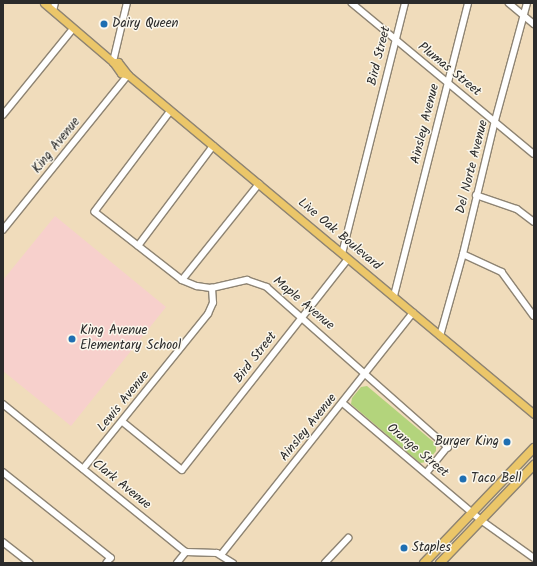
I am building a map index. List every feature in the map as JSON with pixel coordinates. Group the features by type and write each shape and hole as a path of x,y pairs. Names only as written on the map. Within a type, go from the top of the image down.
{"highway":[{"path":"424,563 534,448"},
{"path":"440,563 534,465"}],"main road":[{"name":"Live Oak Boulevard","path":"44,3 112,62 118,62 128,74 171,111 534,414"}],"street":[{"path":"53,11 55,3"},
{"path":"112,62 128,3"},
{"name":"Plumas Street","path":"352,3 447,84 495,121 534,154"},
{"name":"Bird Street","path":"122,422 182,470 302,317 345,256 405,3"},
{"name":"Ainsley Avenue","path":"394,296 468,3"},
{"path":"509,3 534,24"},
{"name":"Del Norte Avenue","path":"440,336 463,254 476,195 527,3"},
{"path":"3,115 73,29"},
{"name":"King Avenue","path":"3,230 128,74"},
{"name":"Maple Avenue","path":"171,111 95,212 182,280 197,286 212,288 236,281 257,282 267,287 448,447 427,473"},
{"path":"138,246 213,146"},
{"path":"182,280 258,184"},
{"path":"476,195 517,210 534,222"},
{"path":"463,254 502,272 534,316"},
{"name":"Lewis Avenue","path":"83,469 208,314 213,303 212,288"},
{"name":"Ainsley Avenue","path":"221,555 366,375 413,313"},
{"name":"Orange Street","path":"343,403 427,473 472,513 534,558"},
{"name":"Clark Avenue","path":"3,404 186,552"},
{"path":"3,472 111,558 107,563"},
{"path":"325,563 348,538"},
{"path":"3,542 30,563"},
{"path":"177,563 186,552 221,555 233,563"}],"shaded area":[{"name":"King Avenue Elementary School","path":"55,216 166,307 71,426 3,371 3,280"}],"green space":[{"path":"367,386 436,444 436,451 427,462 420,463 351,404 352,398 361,387"}],"place":[{"name":"Dairy Queen","path":"104,24"},
{"name":"King Avenue Elementary School","path":"72,339"},
{"name":"Burger King","path":"507,442"},
{"name":"Taco Bell","path":"463,479"},
{"name":"Staples","path":"404,548"}]}
